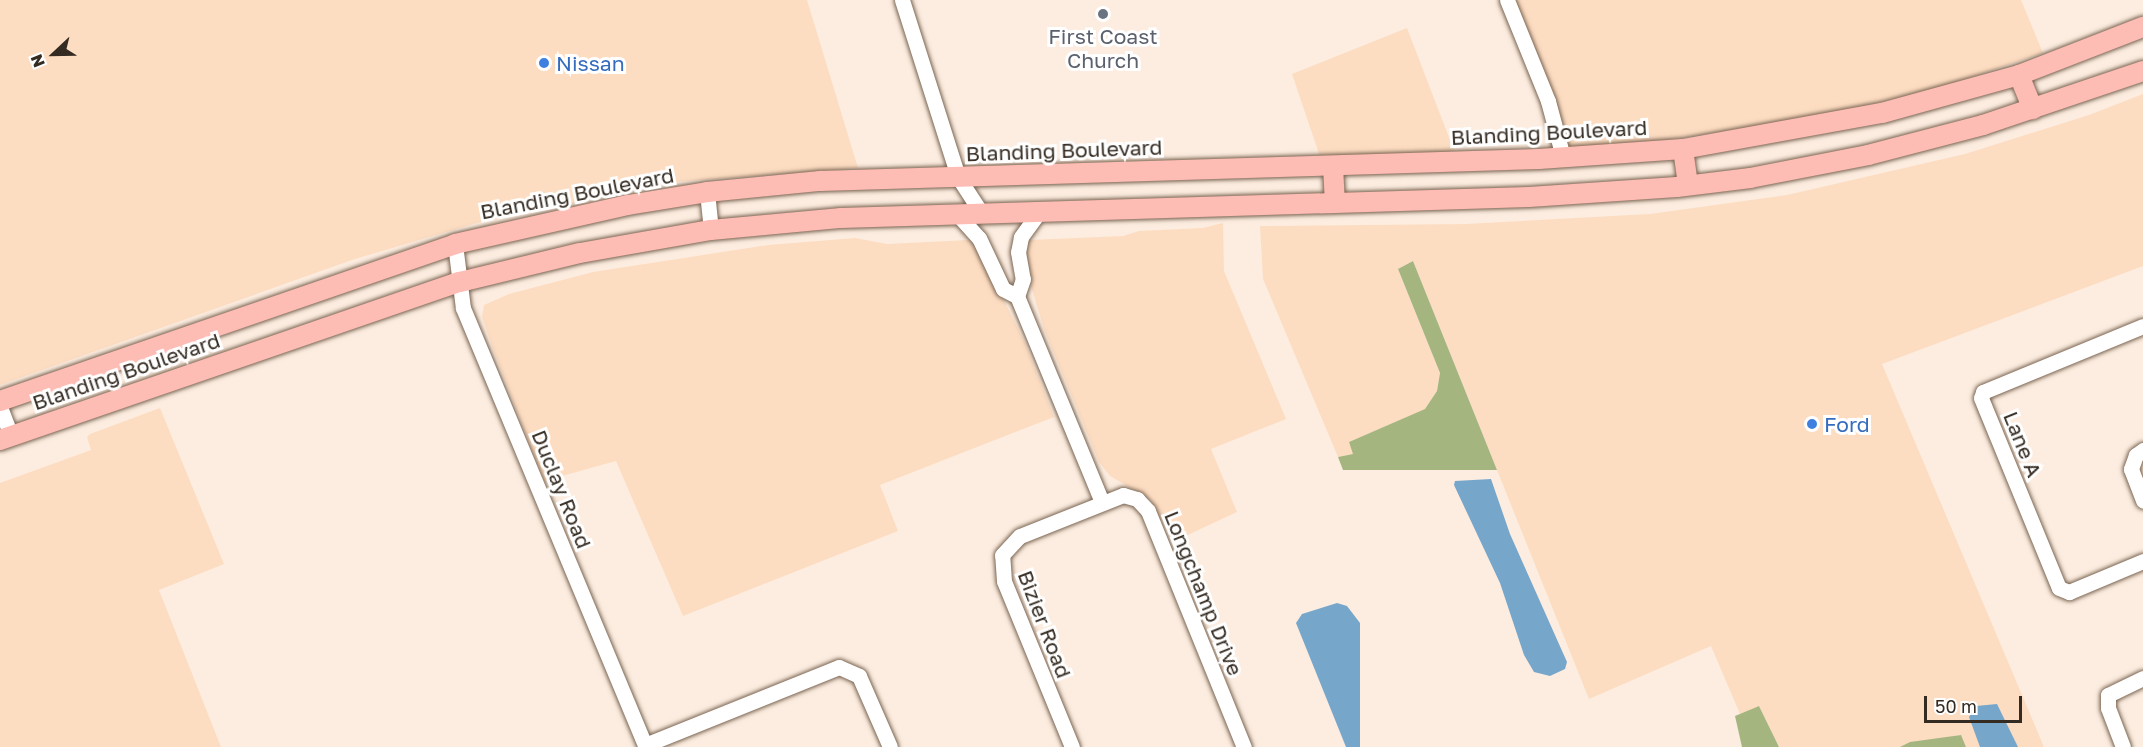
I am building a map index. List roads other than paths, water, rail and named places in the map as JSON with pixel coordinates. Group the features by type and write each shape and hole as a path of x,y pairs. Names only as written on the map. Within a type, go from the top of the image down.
{"main road":[{"name":"Blanding Boulevard","path":"0,401 455,244 548,221 707,192 820,181 1333,166 1563,157 1683,149 1822,127 2019,75 2143,27"},
{"name":"Blanding Boulevard","path":"5,438 460,282 580,253 711,230 841,218 1548,196 1688,185 1849,159 2033,109 2143,71"},
{"path":"2019,75 2033,109"},
{"path":"1683,149 1688,185"},
{"path":"1333,166 1335,203"}],"street":[{"path":"902,0 958,177 982,214"},
{"path":"1507,0 1548,101 1563,157"},
{"path":"707,192 711,230"},
{"path":"1017,296 1023,279 1018,252 1021,237 1040,212"},
{"path":"958,214 979,238 1003,289 1017,296 1102,502"},
{"name":"Duclay Road","path":"455,244 463,308 645,746"},
{"name":"Lane A","path":"2143,326 1983,392 1981,398 2059,588 2069,592 2143,561"},
{"path":"0,407 5,438"},
{"path":"2143,450 2136,455 2131,469 2143,501"},
{"name":"Longchamp Drive","path":"1102,502 1123,495 1144,504 1244,747"},
{"name":"Bizier Road","path":"1072,747 1004,581 1002,555 1020,536 1102,502"},
{"path":"645,746 829,669 850,669 865,687 890,747"},
{"path":"2124,747 2108,708 2109,695 2143,678"}],"water":[{"path":"1491,479 1510,534 1567,662 1565,669 1550,676 1534,672 1524,655 1500,583 1454,485 1455,481"},
{"path":"1337,603 1347,606 1360,623 1360,747 1346,747 1296,623 1302,614"},
{"path":"1997,704 2018,747 1980,747 1969,717 1976,706"}],"place":[{"name":"First Coast Church","path":"1103,14"},
{"name":"Nissan","path":"544,63"},
{"name":"Ford","path":"1812,424"}]}
